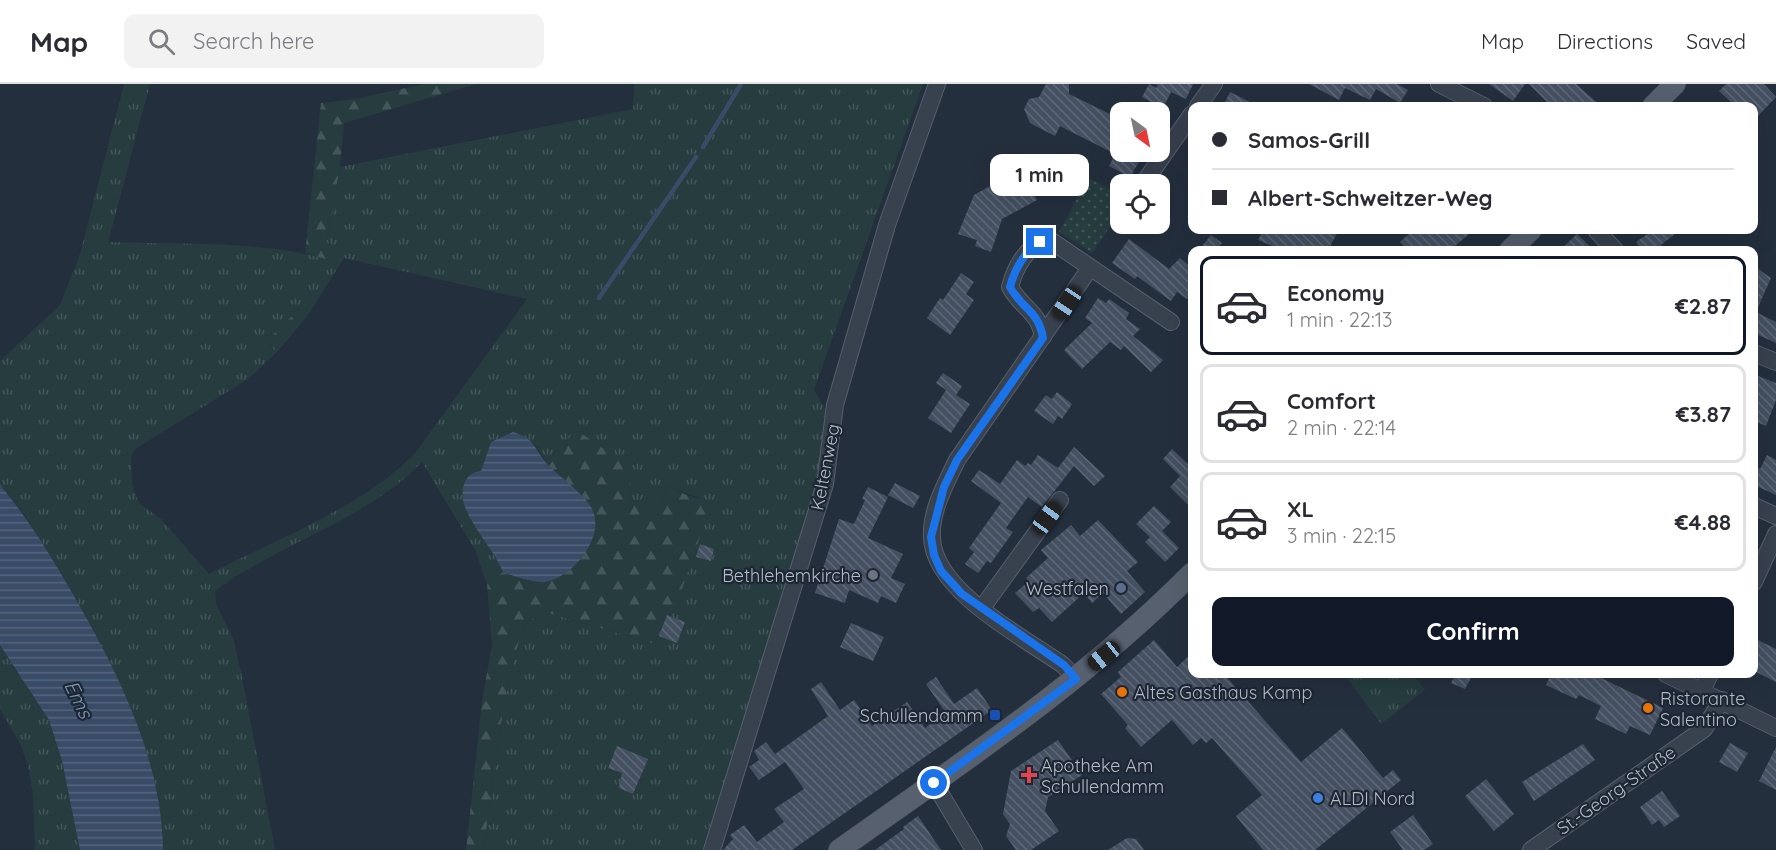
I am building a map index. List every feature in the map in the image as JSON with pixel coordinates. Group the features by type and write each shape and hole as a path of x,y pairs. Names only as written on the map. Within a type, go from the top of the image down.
{"main road":[{"path":"1657,102 1676,84"},
{"path":"1514,246 1527,234"},
{"path":"839,850 1076,679 1152,613 1188,577"}],"street":[{"name":"Keltenweg","path":"712,850 825,484 835,405 887,225 937,84"},
{"path":"1201,102 1214,84"},
{"path":"1439,84 1476,102"},
{"path":"1150,174 1188,120"},
{"path":"1600,234 1611,246"},
{"path":"1043,338 1041,323 1015,296 1010,287 1013,276 1032,246 1050,240 1171,322"},
{"path":"1076,679 1064,665 962,594 941,571 934,555 931,537 933,522 944,487 957,460 1090,268"},
{"path":"1758,355 1776,362"},
{"path":"982,608 1060,500"},
{"path":"1758,508 1776,516"},
{"path":"1758,573 1776,534"},
{"path":"1674,678 1776,728"},
{"path":"1702,691 1708,678"},
{"name":"St.-Georg-Straße","path":"1530,850 1704,729 1722,700"},
{"path":"934,783 974,850"}],"green space":[{"path":"124,84 150,84 108,242 249,246 332,260 326,242 340,167 633,109 634,84 923,84 814,390 827,413 819,485 772,638 702,850 484,850 504,704 525,621 548,613 652,643 675,609 710,502 667,486 660,508 629,499 632,469 575,430 549,466 536,446 513,432 491,442 481,471 465,482 464,494 471,517 503,572 487,584 475,550 422,462 375,500 240,574 215,591 216,604 233,638 241,672 275,850 163,850 157,793 131,708 51,557 24,514 0,485 0,361 60,305 80,254","holes":["344,258 527,299 416,452 372,489 319,520 209,574 162,520 139,503 132,484 131,456 135,449 248,379 279,350 267,343 298,310 308,315"]},
{"path":"424,84 476,84 344,123 340,167 326,242 339,247 332,261 305,253 321,103 355,99"},
{"path":"1088,178 1110,189 1110,227 1092,253 1059,232"},
{"path":"298,310 308,315 279,350 266,342"},
{"path":"575,429 632,469 629,499 660,508 667,486 689,496 710,501 707,516 675,609 652,643 549,613 525,621 504,704 484,850 466,850 482,702 492,644 487,584 503,572 512,576 564,481 549,466"},
{"path":"0,645 49,720 62,761 80,850 35,850 33,795 28,765 21,746 0,709"},
{"path":"1347,678 1416,678 1425,690 1381,724"}],"water":[{"path":"513,432 530,441 548,465 587,502 595,518 595,530 584,554 565,573 543,582 503,572 473,524 463,501 464,483 470,475 481,471 491,442"},
{"name":"Ems","path":"0,485 29,523 55,563 120,683 155,781 161,815 163,850 80,850 62,761 49,720 0,645"}],"building":[{"path":"1046,84 1069,84 1069,94 1110,114 1110,151 1060,126 1055,136 1030,123 1024,109 1029,99 1039,97"},
{"path":"1149,84 1156,88 1158,85 1154,84 1193,84 1186,99 1171,92 1166,102 1152,102 1142,97"},
{"path":"1309,84 1397,84 1408,90 1401,102 1398,102 1376,89 1370,100 1345,88 1339,100"},
{"path":"1489,84 1525,84 1513,101"},
{"path":"1529,84 1576,84 1596,102 1547,102"},
{"path":"1726,84 1764,84 1776,97 1758,116 1758,102 1731,102 1719,91"},
{"path":"1230,92 1250,102 1225,102"},
{"path":"1111,162 1139,162 1132,174 1124,174 1109,166"},
{"path":"1020,169 1037,200 1002,219 991,252 975,246 977,240 958,234 974,195"},
{"path":"1261,234 1337,234 1330,246 1272,246 1258,240"},
{"path":"1409,234 1469,234 1455,246 1404,246 1400,242"},
{"path":"1577,234 1590,246 1564,246"},
{"path":"1647,234 1675,234 1662,246 1639,246 1636,242"},
{"path":"1211,235 1222,243 1219,246 1202,246"},
{"path":"1129,239 1169,269 1180,258 1188,265 1188,298 1177,292 1171,301 1137,276 1135,279 1112,263"},
{"path":"1758,269 1771,278 1758,307"},
{"path":"961,273 974,282 966,294 974,300 950,335 927,318 940,298 943,300"},
{"path":"1098,298 1106,303 1109,299 1129,313 1126,319 1140,329 1133,336 1163,360 1151,372 1124,346 1121,350 1110,342 1082,369 1064,350 1092,323 1085,318"},
{"path":"1758,313 1776,322 1776,343 1758,335"},
{"path":"943,373 962,386 956,395 970,404 951,433 928,418 946,390 936,383"},
{"path":"1758,376 1776,383 1776,400 1766,426 1758,423"},
{"path":"1057,392 1072,404 1062,419 1058,416 1053,424 1034,411 1046,395 1052,399"},
{"path":"1074,447 1105,476 1094,486 1074,466 1042,507 1028,497 1006,528 1013,532 991,563 987,561 978,573 965,564 974,552 969,548 1001,503 971,481 979,470 1000,484 1017,460 1025,466 1028,463 1031,465 1038,455 1058,468"},
{"path":"1172,449 1188,464 1188,505 1170,487 1180,476 1163,459"},
{"path":"1767,455 1776,460 1776,495 1758,487 1758,468 1760,469"},
{"path":"895,483 920,496 913,508 888,495"},
{"path":"868,487 888,497 868,538 903,554 891,578 905,584 896,603 881,596 878,603 849,590 845,603 815,593 839,519 854,524"},
{"path":"1154,506 1171,522 1162,531 1179,548 1165,562 1145,542 1150,537 1136,524"},
{"path":"1098,520 1138,562 1127,571 1145,592 1121,614 1103,593 1092,603 1084,593 1052,622 1039,608 1033,612 1015,593 1029,581 1026,578 1048,558 1041,550 1071,525 1080,536"},
{"path":"700,544 714,549 711,561 696,557"},
{"path":"667,615 685,622 677,643 659,636"},
{"path":"851,623 884,637 873,661 840,647"},
{"path":"1154,640 1177,667 1188,657 1188,678 1228,678 1301,762 1342,728 1383,778 1393,770 1401,780 1315,850 1263,850 1236,816 1262,795 1212,738 1206,743 1201,738 1193,745 1172,720 1141,747 1125,728 1128,725 1101,694 1121,677 1118,672"},
{"path":"1758,640 1776,649 1776,682 1758,673"},
{"path":"936,677 954,704 977,688 992,710 792,850 723,850 733,839 730,835 744,825 757,842 784,822 774,809 804,789 785,762 759,780 749,767 759,760 754,751 766,742 775,754 828,716 811,689 821,682 840,710 854,700 872,726 907,702 925,728 946,713 926,684"},
{"path":"1454,678 1471,678 1465,689 1451,683"},
{"path":"1549,678 1601,678 1663,708 1650,735 1630,726 1626,734 1595,719 1601,706 1579,695 1576,699 1546,685"},
{"path":"1058,740 1082,775 1048,797 1045,811 1059,831 1031,850 1016,850 1006,836 1010,824 1003,814 1011,771"},
{"path":"1730,743 1748,753 1737,772 1719,762"},
{"path":"1583,744 1595,760 1534,801 1522,782"},
{"path":"617,746 648,759 633,794 619,788 622,773 608,768"},
{"path":"1776,747 1776,790 1759,781"},
{"path":"1486,779 1514,814 1494,831 1465,796"},
{"path":"1662,791 1680,816 1664,827 1659,820 1652,825 1640,807"},
{"path":"1413,815 1433,844 1424,850 1403,850 1390,832"},
{"path":"918,816 941,850 875,850 904,829 903,827"},
{"path":"1127,838 1136,839 1144,850 1108,850"}],"waterway":[{"path":"703,147 741,84"},
{"path":"599,298 696,157"}],"place":[{"name":"Bethlehemkirche","path":"873,575"},
{"name":"Westfalen","path":"1121,588"},
{"name":"Altes Gasthaus Kamp","path":"1122,692"},
{"name":"Ristorante Salentino","path":"1648,708"},
{"name":"Schullendamm","path":"995,715"},
{"name":"Apotheke Am Schullendamm","path":"1029,775"},
{"name":"ALDI Nord","path":"1318,798"}],"route":[{"path":"934,783 1076,679 1064,665 962,594 949,582 934,555 931,537 933,522 944,487 957,460 1043,338 1041,323 1015,296 1010,287 1013,276 1032,246 1040,242"}]}
